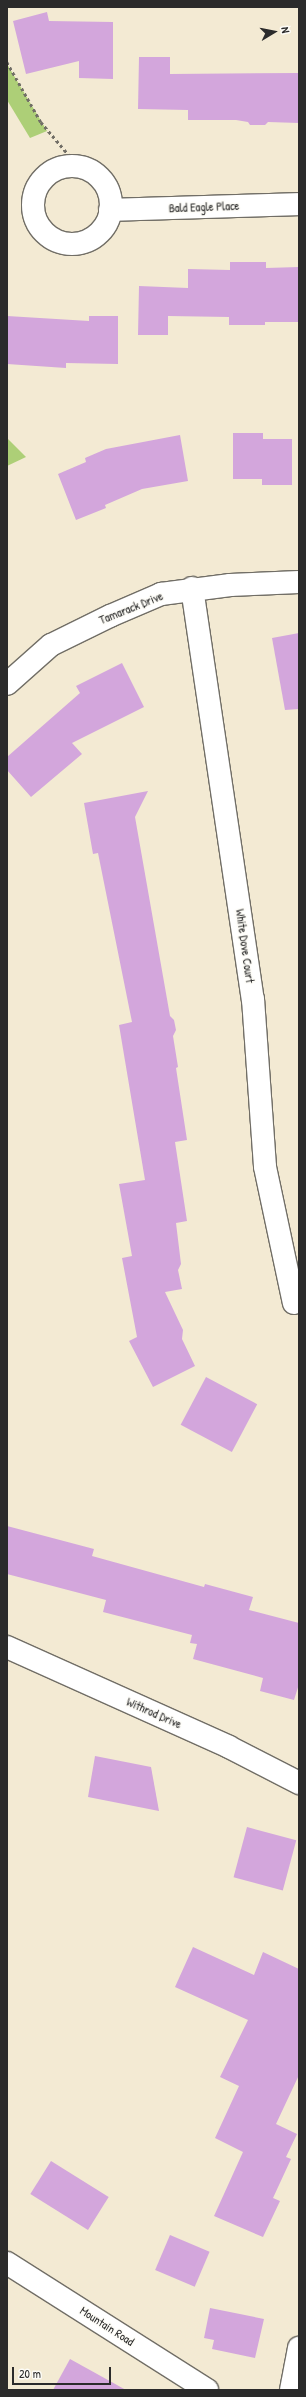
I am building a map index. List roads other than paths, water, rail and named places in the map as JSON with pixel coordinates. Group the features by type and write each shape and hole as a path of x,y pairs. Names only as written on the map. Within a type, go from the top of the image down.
{"street":[{"path":"70,165 88,169 104,182 111,200 110,210 109,219 105,227 92,239 84,242 66,244 49,237 43,231 37,224 33,207 36,189 40,182 53,170 70,165"},
{"name":"Bald Eagle Place","path":"110,210 299,204"},
{"name":"Tamarack Drive","path":"7,684 52,645 82,629 160,594 192,588 299,582"},
{"name":"White Dove Court","path":"192,588 252,999 265,1167 294,1303"},
{"name":"Withrod Drive","path":"7,1648 229,1747 299,1783"},
{"name":"Mountain Road","path":"7,2263 207,2390"},
{"path":"291,2390 299,2348"}]}
